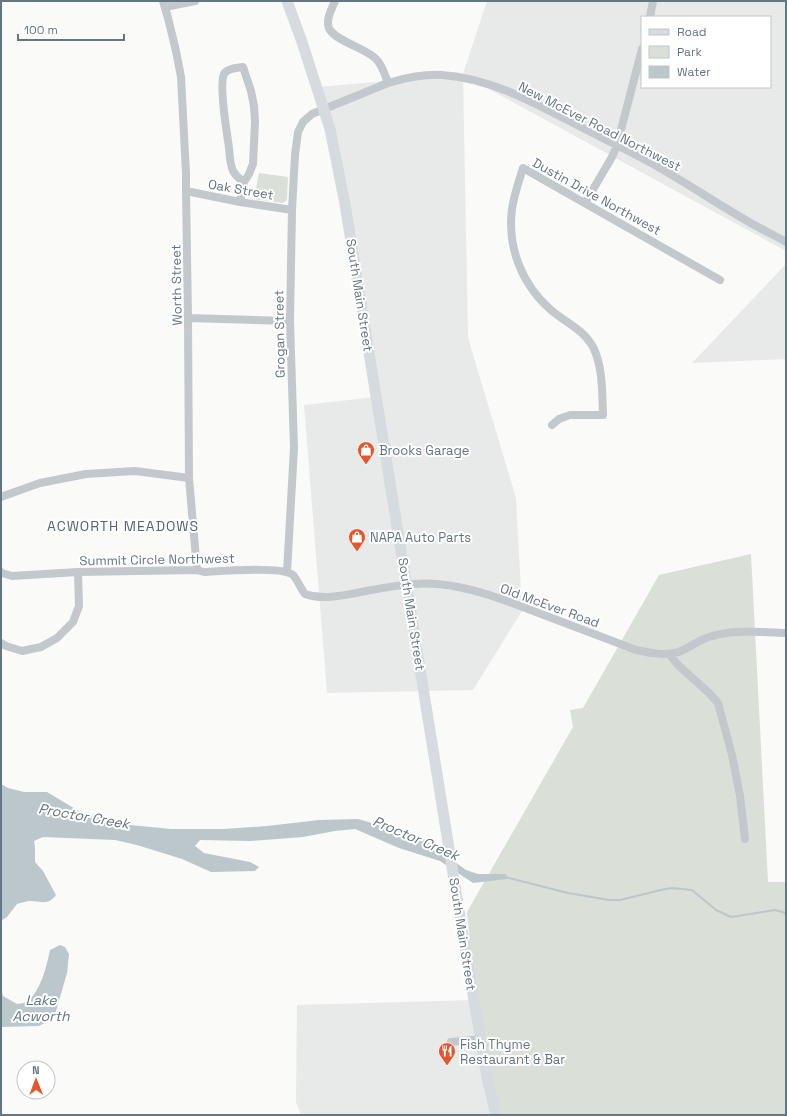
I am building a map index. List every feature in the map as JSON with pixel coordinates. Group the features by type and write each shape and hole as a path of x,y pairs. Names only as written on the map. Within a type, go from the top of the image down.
{"main road":[{"name":"South Main Street","path":"286,1 302,42 330,129 347,212 462,929 487,1078 496,1115"}],"street":[{"path":"164,4 195,1"},
{"path":"335,1 329,15 329,29 334,35 365,50 376,58 388,83"},
{"path":"650,16 653,1"},
{"name":"Worth Street","path":"164,4 181,77 186,173 189,478 197,570"},
{"path":"585,203 612,157 617,145 641,53"},
{"path":"240,202 244,182 253,164 255,122 251,91 243,67 227,70 224,73 223,88 224,114 231,164 233,171 244,182"},
{"name":"New McEver Road Northwest","path":"324,109 388,83 410,78 441,75 474,81 505,90 533,102 617,145 653,164 749,222 786,242"},
{"name":"Grogan Street","path":"287,572 294,448 290,321 292,210 295,156 300,126 312,114 324,109"},
{"name":"Dustin Drive Northwest","path":"552,425 559,419 570,415 603,415 600,373 598,360 588,339 580,331 551,310 541,300 528,283 518,264 512,240 511,216 513,200 523,168 720,280"},
{"name":"Oak Street","path":"186,191 240,202 292,210"},
{"path":"188,318 290,321"},
{"path":"1,497 40,483 86,474 136,471 189,478"},
{"name":"Summit Circle Northwest","path":"1,572 12,576 78,572 197,570 204,572 262,570 287,572"},
{"path":"1,643 22,651 41,646 57,638 73,622 79,606 78,572"},
{"name":"Old McEver Road","path":"287,572 294,576 305,594 314,597 332,597 407,585 437,584 461,587 499,598 636,650 654,654 669,654 678,652 709,637 727,633 751,631 786,633"},
{"path":"669,654 678,665 718,703 735,768 745,839"},
{"path":"451,1042 481,1039"}],"shaded area":[{"path":"487,1 786,1 786,251 463,75 468,338 516,498 522,611 473,690 327,693 304,405 375,397 319,87 463,74"},
{"path":"786,264 786,359 692,363 713,341"},
{"path":"475,1000 496,1115 301,1115 296,1102 297,1005"}],"green space":[{"path":"259,173 288,177 287,200 283,203 254,199"},
{"path":"751,554 768,882 786,882 786,1115 496,1115 477,1020 467,912 573,727 570,710 583,708 659,575"}],"water":[{"path":"1,784 8,788 24,792 47,792 87,816 107,817 130,825 171,829 224,829 319,820 358,819 421,837 466,870 478,874 506,874 507,879 473,883 440,861 399,848 355,829 303,837 251,841 200,840 195,846 204,853 250,862 259,867 255,871 211,872 182,859 115,840 43,837 34,841 35,862 43,871 56,895 47,902 28,901 17,904 7,917 1,921"},
{"name":"Lake Acworth","path":"60,945 65,947 69,954 67,973 54,1018 39,1026 1,1027 1,988 3,996 17,1004 26,1002 31,998 39,986 45,971 50,950"}],"waterway":[{"name":"Proctor Creek","path":"505,877 568,893 609,900 620,900 671,888 692,890 716,910 731,917 775,910 786,913"}],"place":[{"name":"Brooks Garage","path":"366,465"},
{"name":"NAPA Auto Parts","path":"357,552"},
{"name":"Fish Thyme Restaurant & Bar","path":"447,1066"}],"district":[{"name":"ACWORTH MEADOWS","path":"123,526"}]}
